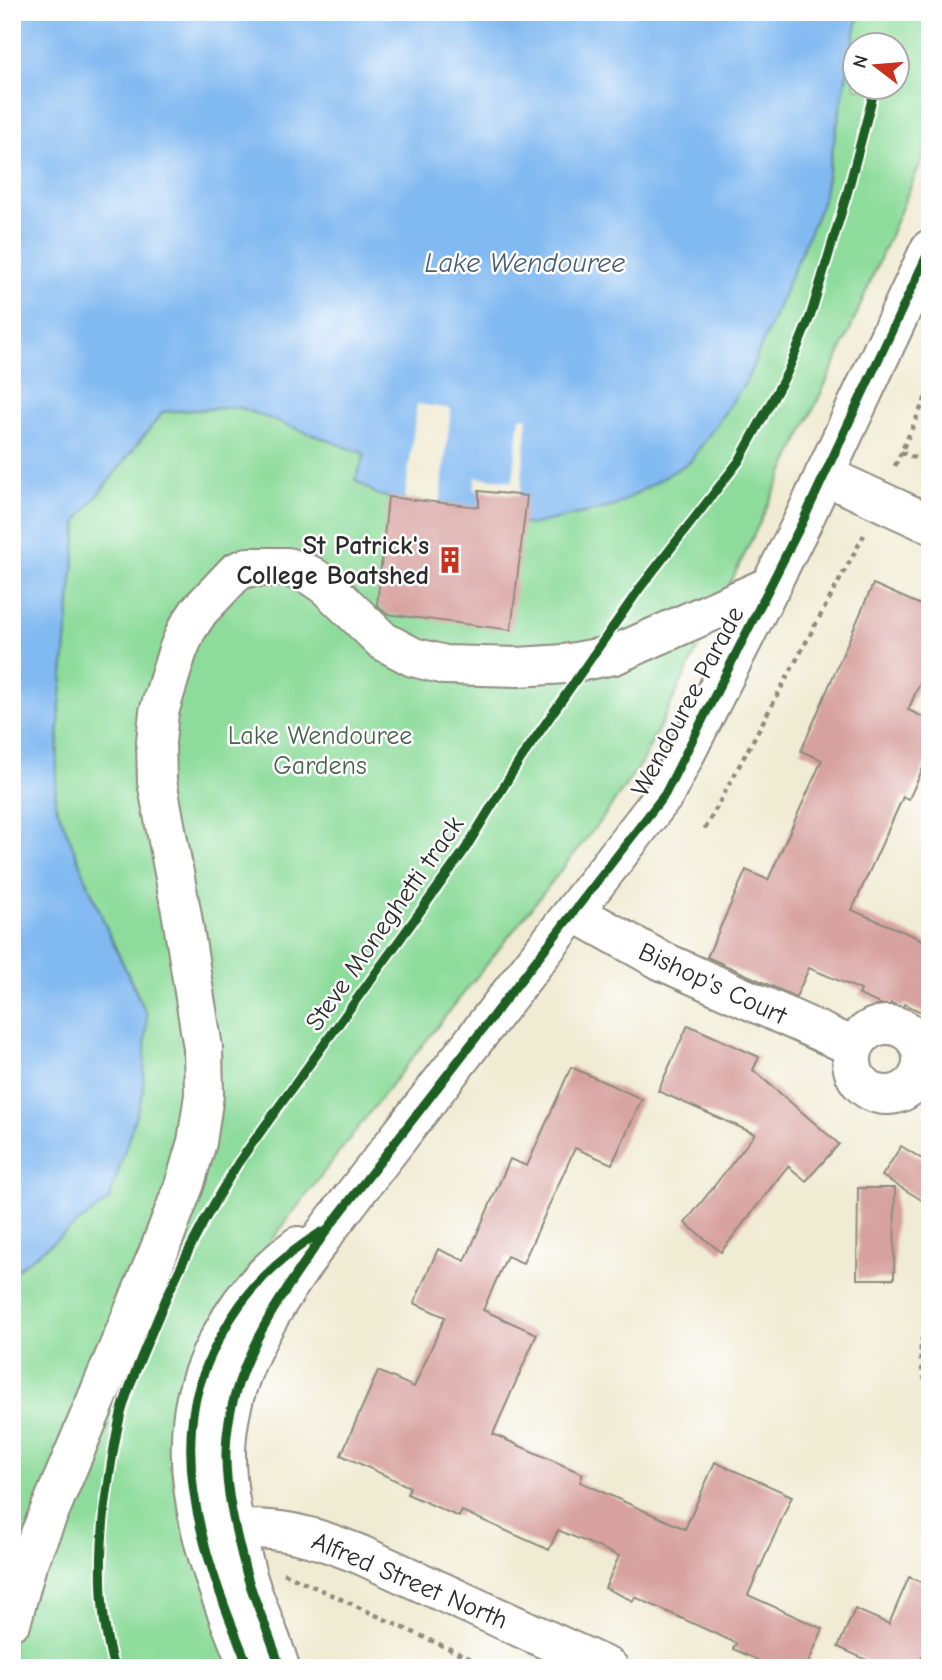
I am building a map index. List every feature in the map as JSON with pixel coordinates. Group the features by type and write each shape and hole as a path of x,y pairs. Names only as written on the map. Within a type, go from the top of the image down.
{"street":[{"name":"Wendouree Parade","path":"249,1668 218,1583 227,1539 228,1427 235,1395 251,1352 268,1318 330,1226 665,794 772,584 930,248"},
{"path":"824,475 930,524"},
{"path":"12,1620 27,1565 163,1241 186,1183 197,1142 204,1095 203,1048 157,781 156,742 159,712 171,673 186,631 199,611 236,572 248,567 287,567 310,575 326,586 373,633 413,657 446,665 518,667 565,664 614,655 772,584"},
{"name":"Bishop's Court","path":"575,912 660,960 854,1047"},
{"name":"Alfred Street North","path":"227,1539 274,1529 333,1544 610,1668"},
{"name":"Wendouree Parade","path":"227,1539 280,1668"}],"path":[{"path":"705,830 881,502 930,388"},
{"path":"901,452 930,465"},
{"path":"930,1318 922,1336 920,1356 930,1390"},
{"path":"227,1539 491,1668"}],"green space":[{"name":"Lake Wendouree Gardens","path":"859,12 930,12 930,141 840,353 643,760 605,815 383,1095 236,1287 233,1668 12,1668 12,1273 36,1253 147,1015 108,932 55,803 60,705 78,520 163,412 238,407 366,454 822,203 842,102 911,102 911,32 855,32"}],"water":[{"name":"Lake Wendouree","path":"12,12 859,12 855,32 841,32 842,102 822,203 746,382 690,462 615,506 530,525 464,515 378,495 355,480 365,454 238,407 163,412 78,520 60,705 55,803 108,932 147,1015 143,1093 109,1200 12,1273"}],"pier":[{"path":"417,404 451,409 440,503 405,499"},
{"path":"520,417 528,418 520,496 474,490 476,477 513,481"}],"building":[{"name":"St Patrick's College Boatshed","path":"479,491 527,496 511,630 387,614 377,605 388,497 479,507"},
{"path":"873,584 930,609 930,660 908,710 930,720 930,753 909,799 903,797 852,910 930,943 930,1016 904,1004 902,1008 891,1003 889,1008 859,995 861,990 809,968 796,997 707,957 746,870 768,880 822,760 801,751"},
{"path":"688,1025 759,1057 753,1070 839,1144 806,1181 788,1166 721,1252 685,1223 755,1134 658,1091"},
{"path":"571,1067 642,1099 612,1164 575,1148 523,1263 507,1256 483,1310 537,1334 493,1434 583,1474 580,1482 685,1529 715,1462 792,1496 748,1595 823,1629 806,1668 776,1668 733,1649 736,1643 635,1597 633,1601 605,1588 619,1556 558,1530 549,1550 462,1511 459,1517 407,1494 410,1487 341,1455 378,1371 414,1387 445,1317 414,1303 438,1249 465,1261 510,1159 527,1166"},
{"path":"901,1146 930,1164 930,1205 882,1176"},
{"path":"858,1188 895,1188 894,1279 857,1279"},
{"path":"909,1577 930,1586 930,1639 917,1668 884,1668 838,1647 855,1609 889,1624"}],"cycle path":[{"name":"Steve Moneghetti track","path":"114,1668 105,1629 101,1568 113,1450 131,1384 180,1268 238,1163 464,851 520,760 640,588 739,461 787,373 810,317 871,102"},
{"path":"280,1668 246,1572 227,1481 229,1419 247,1360 277,1304 330,1226 665,794 802,523 930,249"},
{"path":"249,1668 204,1544 192,1479 193,1414 208,1363 231,1318 264,1276 321,1232"}],"place":[{"name":"St Patrick's College Boatshed","path":"450,560"}]}
